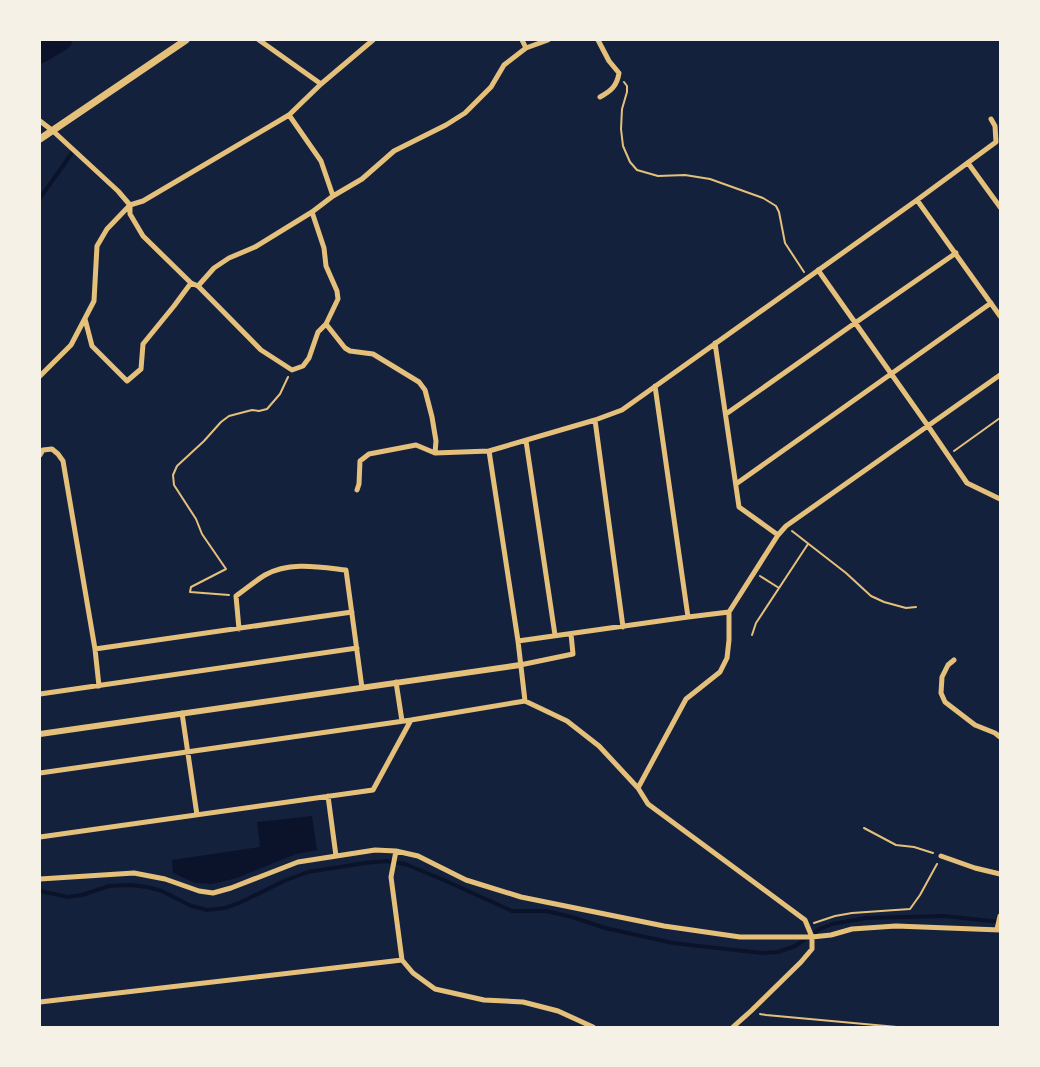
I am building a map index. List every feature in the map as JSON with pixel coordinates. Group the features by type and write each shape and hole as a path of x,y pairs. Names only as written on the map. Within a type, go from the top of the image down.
{"main road":[{"path":"40,139 186,40"}],"street":[{"path":"259,40 321,84"},
{"path":"40,376 71,345 94,301 97,246 107,229 130,206 143,201 289,115 321,84 373,40"},
{"path":"522,40 526,48"},
{"path":"198,286 214,268 229,258 255,247 312,212 332,196 362,178 394,151 446,125 465,113 491,87 504,65 526,48 548,40"},
{"path":"598,40 609,61 619,73 618,79 611,90 600,97"},
{"path":"289,115 321,161 332,196"},
{"path":"356,490 359,484 360,461 369,454 416,445 435,453 489,451 595,420 622,410 996,142 995,126 991,119"},
{"path":"40,120 118,191 130,206 130,214 143,236 191,284 198,286 261,350 292,370 303,366 309,358 318,332 326,324 338,299 337,291 326,266 324,248 312,212"},
{"path":"968,163 1000,207"},
{"path":"917,200 1000,316"},
{"path":"726,414 956,253"},
{"path":"818,270 967,482 1000,500"},
{"path":"85,318 92,346 127,381 141,369 143,344 191,284"},
{"path":"736,484 991,303"},
{"path":"326,324 345,348 350,351 373,354 418,382 425,390 436,441 435,453"},
{"path":"716,343 739,507 778,535"},
{"path":"638,788 686,699 720,672 727,658 729,612 778,535 786,526 1000,375"},
{"path":"655,386 688,617"},
{"path":"595,420 624,627"},
{"path":"526,441 555,635"},
{"path":"40,456 43,450 52,449 63,461 95,649 99,686"},
{"path":"489,451 518,641 525,701"},
{"path":"239,629 236,596 266,574 282,568 306,566 346,570 362,688"},
{"path":"95,649 352,612"},
{"path":"518,641 729,612"},
{"path":"40,734 520,665 573,654 571,634"},
{"path":"40,694 357,648"},
{"path":"954,660 948,665 942,677 940,693 945,702 975,725 1000,737"},
{"path":"396,682 402,721"},
{"path":"40,773 411,720 525,701 567,721 598,746 638,788 648,804 805,920 812,937 812,949 801,962 733,1027"},
{"path":"182,713 197,815"},
{"path":"40,837 373,790 411,720"},
{"path":"328,796 336,856"},
{"path":"40,879 134,873 165,879 199,891 213,893 298,862 375,850 396,851 418,856 466,880 521,896 664,926 740,937 812,937 831,935 852,929 896,926 999,930 1000,916"},
{"path":"396,851 391,877 402,960 413,973 435,989 484,1000 532,1004 558,1011 593,1027"},
{"path":"941,856 975,868 1000,874"},
{"path":"40,1002 402,960"}],"path":[{"path":"619,73 627,86 622,109 621,129 623,146 630,162 637,170 658,176 685,174 710,179 763,198 776,206 779,212 784,243 808,278"},
{"path":"236,596 190,592 191,587 226,569 202,534 196,519 174,485 173,475 176,466 204,442 220,422 229,416 252,410 268,409 280,394 292,370"},
{"path":"948,455 1000,418"},
{"path":"786,526 846,573 871,596 906,608 916,607"},
{"path":"752,635 756,623 808,544"},
{"path":"754,572 780,588"},
{"path":"807,926 835,916 852,913 910,909 920,895 941,856 927,850 896,845 864,828"},
{"path":"751,1011 766,1015 897,1027"}],"water":[{"path":"312,816 317,850 296,854 237,878 212,884 195,883 173,873 172,860 260,847 257,822"}],"waterway":[{"path":"40,53 62,40"},
{"path":"40,198 72,153"},
{"path":"40,891 68,897 82,895 109,886 131,885 162,891 189,905 207,910 225,908 239,903 284,881 308,872 386,861 405,864 512,911 546,911 605,928 673,943 762,953 778,952 795,946 820,929 832,924 866,918 944,916 1000,922"}]}
